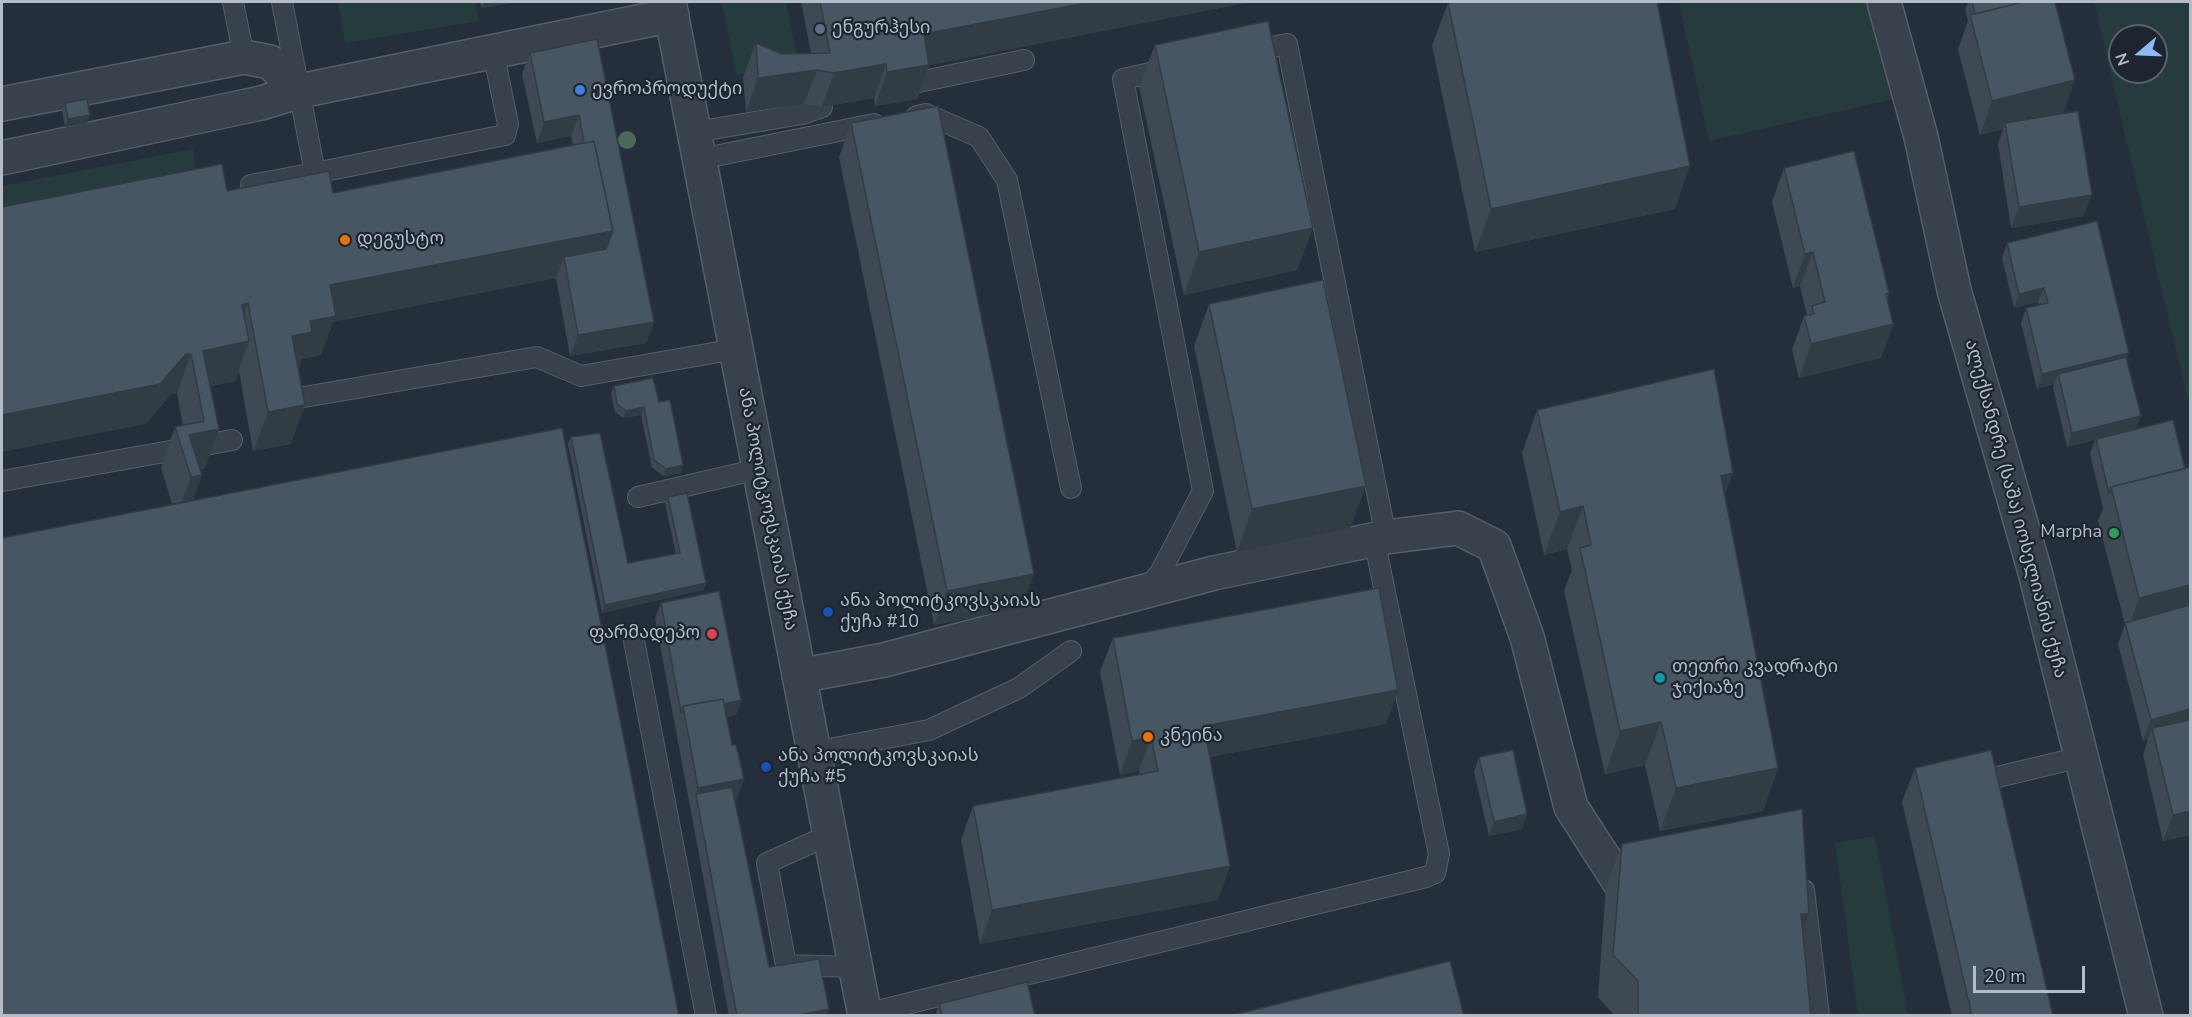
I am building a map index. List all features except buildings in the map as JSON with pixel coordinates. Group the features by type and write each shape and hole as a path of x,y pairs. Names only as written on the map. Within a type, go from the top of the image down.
{"street":[{"name":"ალექსანდრე (საშა) იოსელიანის ქუჩა","path":"1884,2 1921,137 1954,290 2036,572 2146,1016"},
{"path":"2,158 261,104 300,91 492,51 671,8"},
{"name":"ანა პოლიტკოვსკაიას ქუჩა","path":"671,8 865,1015"},
{"path":"2,104 244,57 270,62 300,91"},
{"path":"799,676 884,660 1214,573 1380,538 1458,528 1494,546 1527,638 1571,807 1620,883"}],"lane":[{"path":"233,2 244,57"},
{"path":"282,2 315,173"},
{"path":"865,1015 1435,873 1439,854 1336,290 1287,44 1231,56"},
{"path":"251,185 505,135 508,124 492,51"},
{"path":"914,83 1023,60"},
{"path":"1142,593 1160,573 1203,491 1123,79 1187,65"},
{"path":"698,146 822,107"},
{"path":"698,146 897,120 926,114 979,137 1007,180 1071,488"},
{"path":"1314,294 1336,290"},
{"path":"304,397 537,357 581,376 736,349"},
{"path":"2,481 232,440"},
{"path":"638,497 759,470"},
{"path":"634,641 706,1016"},
{"path":"814,752 929,730 1019,688 1071,651"},
{"path":"1981,781 2081,757"},
{"path":"829,835 767,863 786,965 854,967"},
{"path":"1798,874 1802,880 1810,925 1819,1016"}],"green space":[{"path":"338,2 475,2 479,21 345,43"},
{"path":"722,2 786,2 799,64 736,75"},
{"path":"1679,2 1872,2 1894,99 1709,141"},
{"path":"2094,2 2190,2 2190,407 2113,84 2168,84 2168,24 2108,24 2108,62"},
{"path":"193,149 201,198 2,237 2,186"},
{"path":"1875,836 1908,1015 1858,1015 1835,843"}],"place":[{"name":"ენგურჰესი","path":"820,29"},
{"name":"ევროპროდუქტი","path":"580,90"},
{"name":"დეგუსტო","path":"345,240"},
{"name":"Marpha","path":"2114,533"},
{"name":"ანა პოლიტკოვსკაიას ქუჩა #10","path":"828,612"},
{"name":"ფარმადეპო","path":"712,634"},
{"name":"თეთრი კვადრატი ჯიქიაზე","path":"1660,678"},
{"name":"კნეინა","path":"1148,737"},
{"name":"ანა პოლიტკოვსკაიას ქუჩა #5","path":"766,767"}]}
